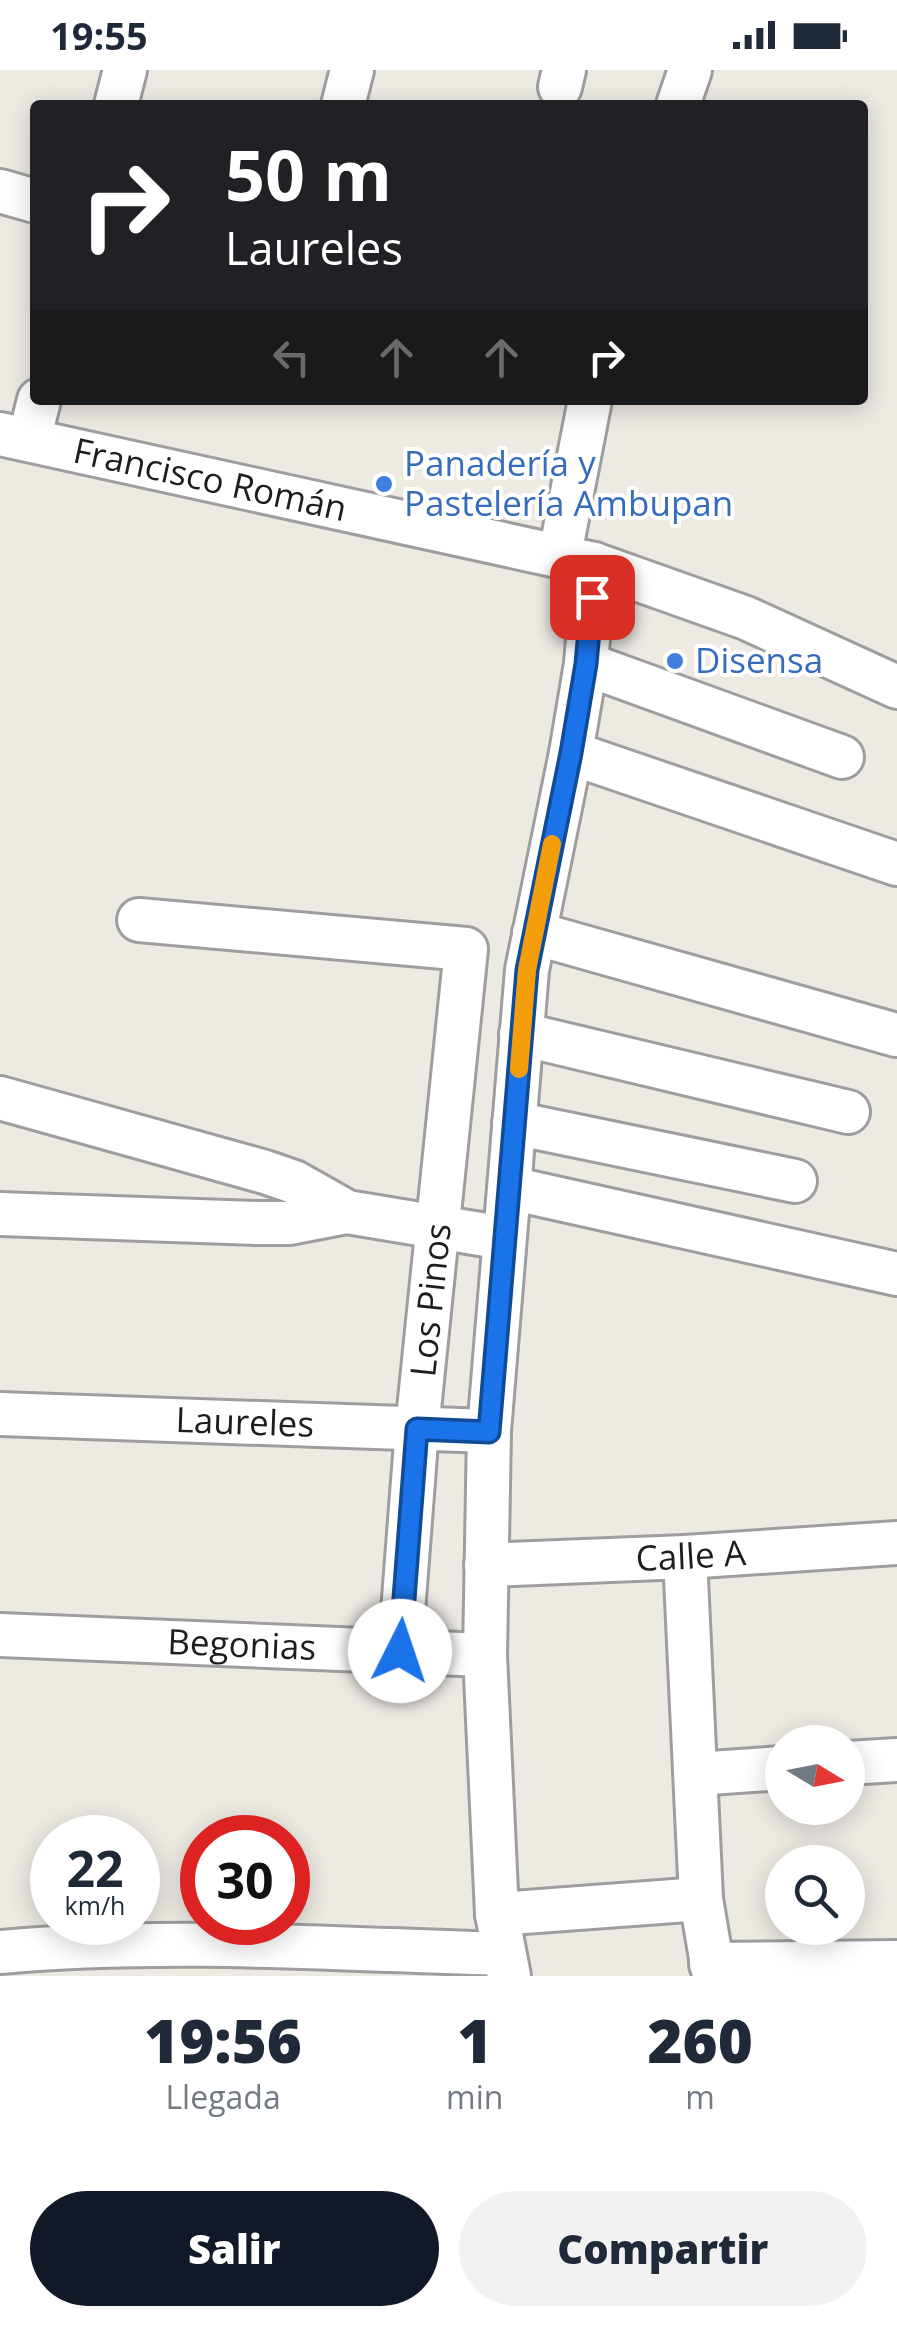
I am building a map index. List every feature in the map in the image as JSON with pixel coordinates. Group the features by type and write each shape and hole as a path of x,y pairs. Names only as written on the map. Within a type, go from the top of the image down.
{"street":[{"path":"117,100 126,70"},
{"path":"343,100 352,70"},
{"path":"680,100 690,70"},
{"path":"0,192 30,200"},
{"path":"503,1948 485,1655 489,1432 521,1034 534,933 586,664 577,559 590,405"},
{"name":"Francisco Román","path":"23,425 577,559 746,618 897,687"},
{"path":"586,664 842,758"},
{"path":"571,753 897,864"},
{"name":"Los Pinos","path":"139,920 466,949 417,1429 400,1651"},
{"path":"534,933 896,1035"},
{"path":"521,1034 848,1112"},
{"path":"0,1098 265,1172 294,1182 347,1212 504,1238"},
{"path":"514,1123 795,1181"},
{"path":"510,1188 897,1274"},
{"path":"0,1214 290,1223 347,1212"},
{"name":"Laureles","path":"0,1414 489,1432"},
{"name":"Calle A","path":"486,1565 684,1557 897,1542"},
{"path":"684,1557 701,1899 713,1970 897,1962"},
{"name":"Begonias","path":"0,1636 485,1655"},
{"path":"865,1762 897,1760"},
{"path":"696,1774 765,1769"},
{"path":"0,1952 75,1945 173,1944 503,1948 701,1899"}],"slow traffic":[{"path":"519,1069 527,970 552,844"}],"place":[{"name":"Panadería y Pastelería Ambupan","path":"384,484"},
{"name":"Disensa","path":"675,661"}],"route":[{"path":"400,1651 417,1429 489,1432 527,970 571,753 592,597"}]}
